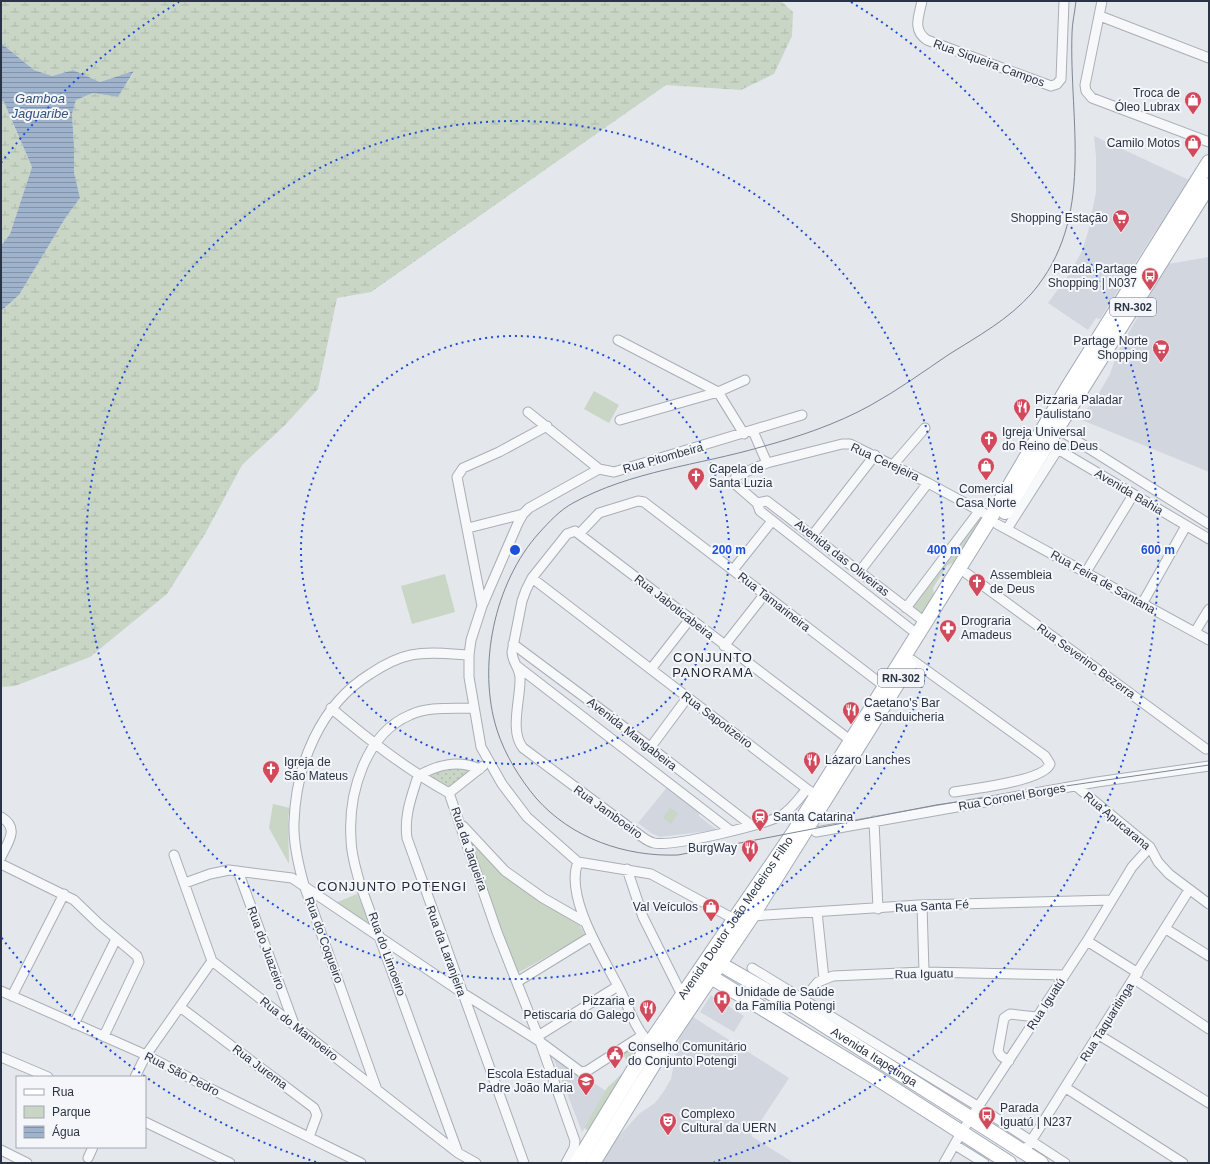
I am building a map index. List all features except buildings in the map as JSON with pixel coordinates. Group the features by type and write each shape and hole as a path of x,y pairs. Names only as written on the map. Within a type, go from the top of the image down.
{"main road":[{"name":"Avenida Doutor João Medeiros Filho","path":"596,1158 669,1039 706,970 726,942 752,916 966,573 1068,387 1209,162"},
{"name":"Avenida Doutor João Medeiros Filho","path":"720,964 734,919 812,792 850,740 917,634 994,520 1054,446 1058,429 1074,402 1209,185"},
{"path":"1074,402 1075,392 1093,363 1087,357"},
{"path":"1054,446 1045,439 1045,434 1066,399 1068,387"},
{"path":"726,942 732,959 748,973"},
{"path":"706,970 720,964"},
{"name":"Avenida Itapetinga","path":"720,964 748,973 800,1003 884,1063 971,1119 1027,1147 1041,1163"},
{"name":"Avenida Doutor João Medeiros Filho","path":"577,1163 613,1105 646,1039 685,992 706,970"},
{"name":"Avenida Itapetinga","path":"706,970 889,1086 958,1139 1009,1163"},
{"path":"875,1077 884,1063"},
{"path":"889,1086 898,1072"},
{"path":"596,1158 601,1139 616,1114 616,1109 613,1105"}],"street":[{"name":"Rua Siqueira Campos","path":"922,1 917,26 920,34 927,40 1051,86 1057,84 1061,79 1064,1"},
{"path":"1102,1 1085,85 1086,91 1092,98 1209,142"},
{"path":"1100,16 1209,58"},
{"path":"618,340 718,392 744,434"},
{"path":"620,420 718,392 745,380"},
{"path":"468,528 523,514 537,503 599,469 528,412"},
{"name":"Rua Pitombeira","path":"599,469 614,472 744,434 802,415"},
{"path":"482,606 457,477 463,468 499,452 547,426"},
{"path":"893,465 925,428"},
{"name":"Avenida Bahia","path":"1058,429 1209,524"},
{"path":"753,431 767,464"},
{"name":"Rua Cerejeira","path":"735,484 734,481 738,474 767,464 846,444 875,455 994,520"},
{"name":"Avenida Bahia","path":"1054,446 1133,495 1209,539"},
{"path":"812,536 875,455"},
{"path":"860,571 928,483"},
{"name":"Avenida das Oliveiras","path":"735,484 757,503 760,511 772,521 917,634"},
{"path":"1086,572 1133,495"},
{"name":"Avenida das Oliveiras","path":"757,503 767,500 925,622"},
{"name":"Rua Tamarineira","path":"577,533 599,513 638,501 644,502 884,686"},
{"path":"523,514 482,606 471,640 469,677 473,708 479,741 489,762 527,817 578,862 650,874 734,919"},
{"path":"906,608 994,520"},
{"name":"Rua Feira de Santana","path":"994,520 1142,604 1209,640"},
{"path":"732,570 772,521"},
{"path":"1142,604 1186,526"},
{"path":"517,666 512,658 513,644 522,601 532,578 567,534 577,533"},
{"name":"Rua Jaboticabeira","path":"577,533 724,646 850,740"},
{"name":"Rua Severino Bezerra","path":"966,573 1206,749"},
{"name":"Rua Sapotizeiro","path":"532,578 687,698 812,792"},
{"path":"724,646 764,595"},
{"path":"1195,632 1209,609"},
{"path":"651,669 690,619"},
{"name":"Avenida Mangabeira","path":"513,644 607,714 750,825"},
{"name":"Rua do Coqueiro","path":"377,1090 304,885 298,861 294,823 298,788 310,747 322,723 331,708 364,677 394,661 410,655 429,653 469,655"},
{"path":"912,660 1045,756 1050,764 1049,767 1042,772 1021,780 954,792"},
{"name":"Avenida Mangabeira","path":"517,666 731,831"},
{"name":"Rua Jamboeiro","path":"517,666 521,679 517,708 519,740 523,748 641,836 653,843 668,844 700,838 773,819 784,814 812,792"},
{"path":"650,748 687,698"},
{"name":"Rua da Jaqueira","path":"331,708 374,745 418,776 449,793 497,932 539,1038 575,1141 574,1148 566,1163"},
{"name":"Rua do Limoeiro","path":"458,1153 381,937 360,884 353,859 351,840 352,802 366,762 374,745 393,726 409,715 422,711 435,709 473,708"},
{"path":"597,727 607,714"},
{"path":"449,793 489,762"},
{"path":"418,776 447,764 470,765 480,769"},
{"name":"Rua Coronel Borges","path":"816,832 1076,786 1209,766"},
{"name":"Rua da Laranjeira","path":"418,776 407,810 405,824 407,838 461,992 524,1163"},
{"name":"Rua Apucarana","path":"1076,786 1150,847 1164,868 1189,890 1209,904"},
{"path":"1,817 10,824 12,831 1,857"},
{"path":"874,821 878,909"},
{"path":"460,824 505,870 543,898 585,922"},
{"name":"Rua Iguatú","path":"944,1163 958,1139 1087,941 1135,863 1150,847"},
{"path":"136,1076 146,1055 212,961 174,855"},
{"path":"185,883 210,874 228,870 292,878 461,992 539,1038 581,1072 646,1039 585,922 574,880 574,871 578,862"},
{"path":"1,864 64,894 83,907 116,939 138,956 139,962 104,1036"},
{"path":"627,869 643,917 685,992"},
{"name":"Rua do Juazeiro","path":"238,871 294,1025"},
{"name":"Rua Taquaritinga","path":"1027,1147 1066,1088 1189,890"},
{"path":"12,996 64,894"},
{"name":"Rua Santa Fé","path":"752,916 922,905 1112,900"},
{"path":"922,905 924,972"},
{"path":"800,1003 818,982 824,979 817,912"},
{"path":"1166,929 1209,956"},
{"path":"518,982 592,936"},
{"path":"74,1024 116,939"},
{"path":"1087,941 1209,1029"},
{"name":"Rua do Mamoeiro","path":"212,961 470,1162"},
{"name":"Rua Iguatu","path":"824,979 833,976 924,972 1064,975"},
{"path":"539,1038 618,986"},
{"name":"Rua São Pedro","path":"1,991 146,1055 209,1088 361,1163"},
{"name":"Avenida Itapetinga","path":"800,1003 979,1107 1027,1147 1065,1163"},
{"name":"Rua Jurema","path":"180,1007 314,1108 317,1115 309,1137"},
{"path":"1009,1061 1001,1056 998,1051 1004,1018 1010,1014 1037,1017"},
{"path":"1099,1035 1209,1103"},
{"path":"2,1059 45,1076"},
{"path":"1066,1088 1183,1163"},
{"path":"146,1122 230,1163"},
{"name":"Avenida Itapetinga","path":"958,1139 984,1163"},
{"path":"88,1158 93,1148"},
{"path":"1,1150 27,1163"}],"shaded area":[{"name":"Shopping Estação","path":"1094,136 1189,180 1170,213 1153,235 1100,319 1096,318 1088,330 1048,303 1070,273 1082,251 1088,232 1096,192 1096,156"},
{"name":"Partage Norte Shopping","path":"1209,257 1209,472 1077,418 1093,403 1110,374 1117,353 1168,264"},
{"path":"668,786 699,810 699,816 717,830 660,837 651,833 638,823"},
{"name":"Unidade de Saúde da Família Potengi","path":"711,995 744,1016 734,1032 700,1012"},
{"path":"693,1017 789,1078 751,1136 794,1163 601,1163 616,1139 640,1113 655,1103 664,1091 671,1079 679,1039"},
{"name":"Escola Estadual Padre João Maria","path":"552,1055 606,1091 582,1132 563,1083"}],"green space":[{"path":"1,1 781,1 793,12 792,36 774,74 741,90 666,85 371,292 337,298 318,389 284,426 242,465 205,534 167,594 90,657 15,686 1,687 1,311 19,295 66,217 80,198 74,172 72,114 76,100 93,93 118,97 134,72 100,82 73,70 52,76 34,70 1,43"},
{"path":"1,100 4,102 32,167 10,234 1,246"},
{"path":"594,391 619,405 609,423 584,409"},
{"path":"979,517 982,520 956,561 947,566 933,588 934,596 924,614 921,615 911,607"},
{"path":"445,574 455,612 412,624 401,586"},
{"path":"452,767 468,767 462,778 445,788 432,778 429,772"},
{"path":"273,804 290,808 288,818 289,864 269,828"},
{"path":"670,808 678,813 671,824 663,818"},
{"path":"469,839 501,874 576,918 585,935 516,974"},
{"path":"357,894 370,924 335,903"},
{"path":"642,1037 646,1043 592,1133 584,1128 607,1088 630,1066 621,1051"},
{"path":"569,1067 574,1079 563,1083 559,1072"}],"water":[{"name":"Gamboa Jaguaribe","path":"1,43 34,70 52,76 73,70 100,82 134,71 118,97 93,93 76,100 72,114 74,172 80,198 66,217 19,295 1,311 1,246 10,234 32,167 4,102 1,100"}],"tram line":[{"path":"1076,1 1072,25 1075,135 1075,168 1072,201 1065,233 1052,264 1032,293 1023,303 992,327 910,381 858,412 817,429 775,443 618,483 595,492 564,509 539,533 523,553 511,576 501,601 494,627 490,653 489,680 491,705 500,739 509,757 530,791 550,812 582,834 600,842 638,853 658,855 678,855 936,805 1209,765"}],"place":[{"name":"Troca de Óleo Lubrax","path":"1193,115"},
{"name":"Camilo Motos","path":"1193,158"},
{"name":"Shopping Estação","path":"1121,233"},
{"name":"Parada Partage Shopping | N037","path":"1150,291"},
{"name":"Partage Norte Shopping","path":"1161,363"},
{"name":"Pizzaria Paladar Paulistano","path":"1022,422"},
{"name":"Igreja Universal do Reino de Deus","path":"989,454"},
{"name":"Comercial Casa Norte","path":"986,481"},
{"name":"Capela de Santa Luzia","path":"696,491"},
{"name":"Assembleia de Deus","path":"977,597"},
{"name":"Drograria Amadeus","path":"948,643"},
{"name":"Caetano's Bar e Sanduicheria","path":"851,725"},
{"name":"Lázaro Lanches","path":"812,775"},
{"name":"Igreja de São Mateus","path":"271,784"},
{"name":"Santa Catarina","path":"760,832"},
{"name":"BurgWay","path":"750,863"},
{"name":"Val Veículos","path":"711,922"},
{"name":"Unidade de Saúde da Família Potengi","path":"722,1014"},
{"name":"Pizzaria e Petiscaria do Galego","path":"648,1023"},
{"name":"Conselho Comunitário do Conjunto Potengi","path":"615,1069"},
{"name":"Escola Estadual Padre João Maria","path":"586,1096"},
{"name":"Parada Iguatú | N237","path":"987,1130"},
{"name":"Complexo Cultural da UERN","path":"668,1136"}],"district":[{"name":"CONJUNTO PANORAMA","path":"713,664"},
{"name":"CONJUNTO POTENGI","path":"392,886"}]}
